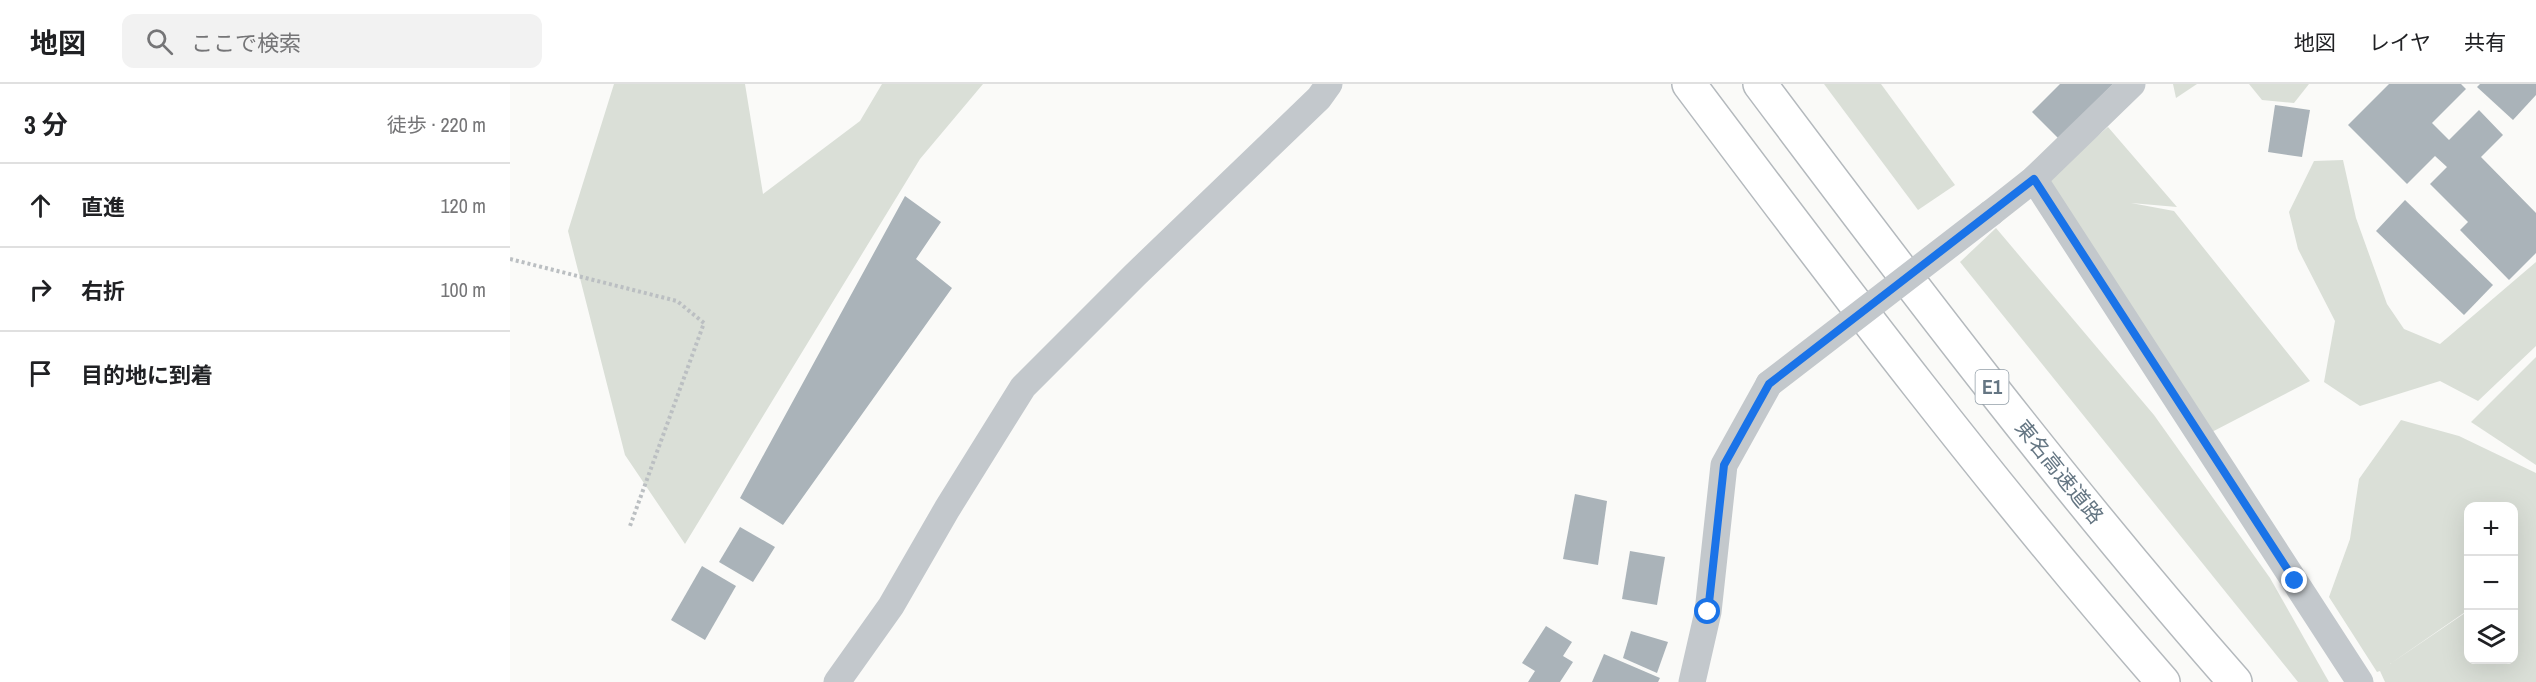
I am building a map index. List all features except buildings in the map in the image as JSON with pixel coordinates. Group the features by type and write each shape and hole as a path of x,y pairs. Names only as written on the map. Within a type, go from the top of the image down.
{"highway":[{"path":"1689,84 1871,327 2108,619 2163,682"},
{"name":"東名高速道路","path":"1760,84 1859,216 2058,472 2174,613 2235,682"}],"street":[{"path":"837,682 891,606 947,509 1023,387 1135,275 1319,98 1329,84"},
{"path":"1692,682 1708,612 1724,465 1769,384 2034,179 2132,84"},
{"path":"2034,179 2360,682"}],"path":[{"path":"510,259 677,302 704,323 630,526"}],"shaded area":[{"path":"614,84 745,84 763,194 860,121 882,84 983,84 920,159 685,544 625,455 568,231"},
{"path":"1824,84 1881,84 1955,185 1918,210"},
{"path":"2173,84 2197,84 2176,98"},
{"path":"2249,84 2309,84 2294,103 2262,100"},
{"path":"2108,127 2177,207 2131,203 2174,211 2310,381 2208,434 2046,189 2053,173"},
{"path":"2343,160 2356,218 2387,304 2404,329 2440,344 2536,262 2536,346 2478,401 2440,381 2360,406 2324,382 2335,321 2298,249 2289,212 2314,161"},
{"path":"1996,228 2154,415 2270,578 2329,682 2298,682 1960,262"},
{"path":"2536,357 2536,465 2471,422"},
{"path":"2401,420 2459,436 2536,473 2536,682 2385,682 2380,671 2377,672 2329,597 2350,539 2359,479"}],"route":[{"path":"1708,612 1724,465 1769,384 2034,179 2295,581"}]}
